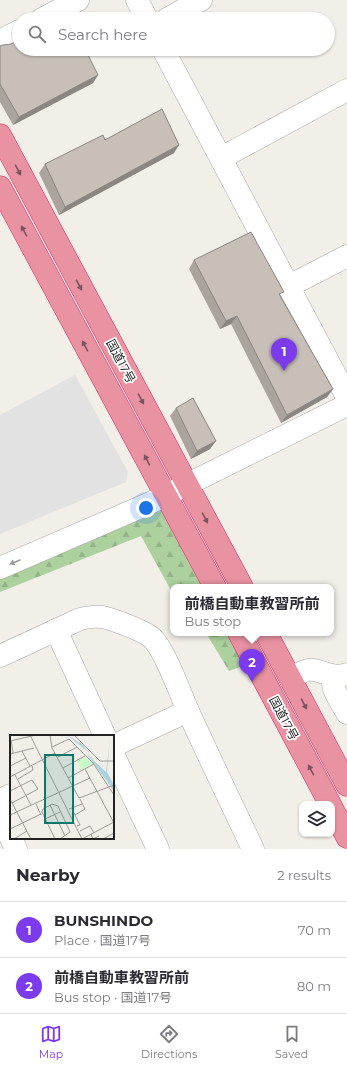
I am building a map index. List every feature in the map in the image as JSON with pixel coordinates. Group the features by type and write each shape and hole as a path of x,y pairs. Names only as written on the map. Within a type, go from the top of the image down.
{"highway":[{"name":"国道17号","path":"0,135 240,584"},
{"name":"国道17号","path":"0,187 213,584"},
{"name":"国道17号","path":"241,636 328,801"},
{"name":"国道17号","path":"268,636 347,785"},
{"path":"335,814 347,837"}],"street":[{"path":"55,12 78,0"},
{"path":"137,0 143,12"},
{"path":"180,12 201,0"},
{"path":"0,41 12,35"},
{"path":"167,56 347,397"},
{"path":"220,158 347,90"},
{"path":"289,286 347,256"},
{"path":"0,568 148,504 347,405"},
{"path":"0,552 140,501 166,494"},
{"path":"0,656 80,619 88,617 100,617 133,628 152,637 164,656 188,711 253,849"},
{"path":"56,630 105,735"},
{"path":"290,678 310,670 340,675"},
{"path":"340,675 332,681 333,686 347,713"},
{"path":"114,746 188,711"},
{"path":"114,756 158,849"},
{"path":"0,800 10,795"},
{"path":"0,815 10,836"},
{"path":"11,839 16,849"}],"green space":[{"path":"164,504 206,584 170,584 170,589 141,536 0,592 0,576"},
{"path":"208,636 234,636 248,664 229,671"}],"shaded area":[{"path":"75,375 128,472 126,482 0,534 0,415"}],"building":[{"path":"11,44 12,56 88,56 98,75 19,117 0,84 0,46"},
{"path":"162,109 179,145 65,207 45,164 103,135 105,140"},
{"path":"251,232 284,292 279,294 333,389 287,415 237,316 226,321 194,260"},
{"path":"193,398 216,441 197,451 176,408"}],"place":[{"name":"BUNSHINDO","path":"284,371"},
{"name":"前橋自動車教習所前","path":"252,682"}]}
